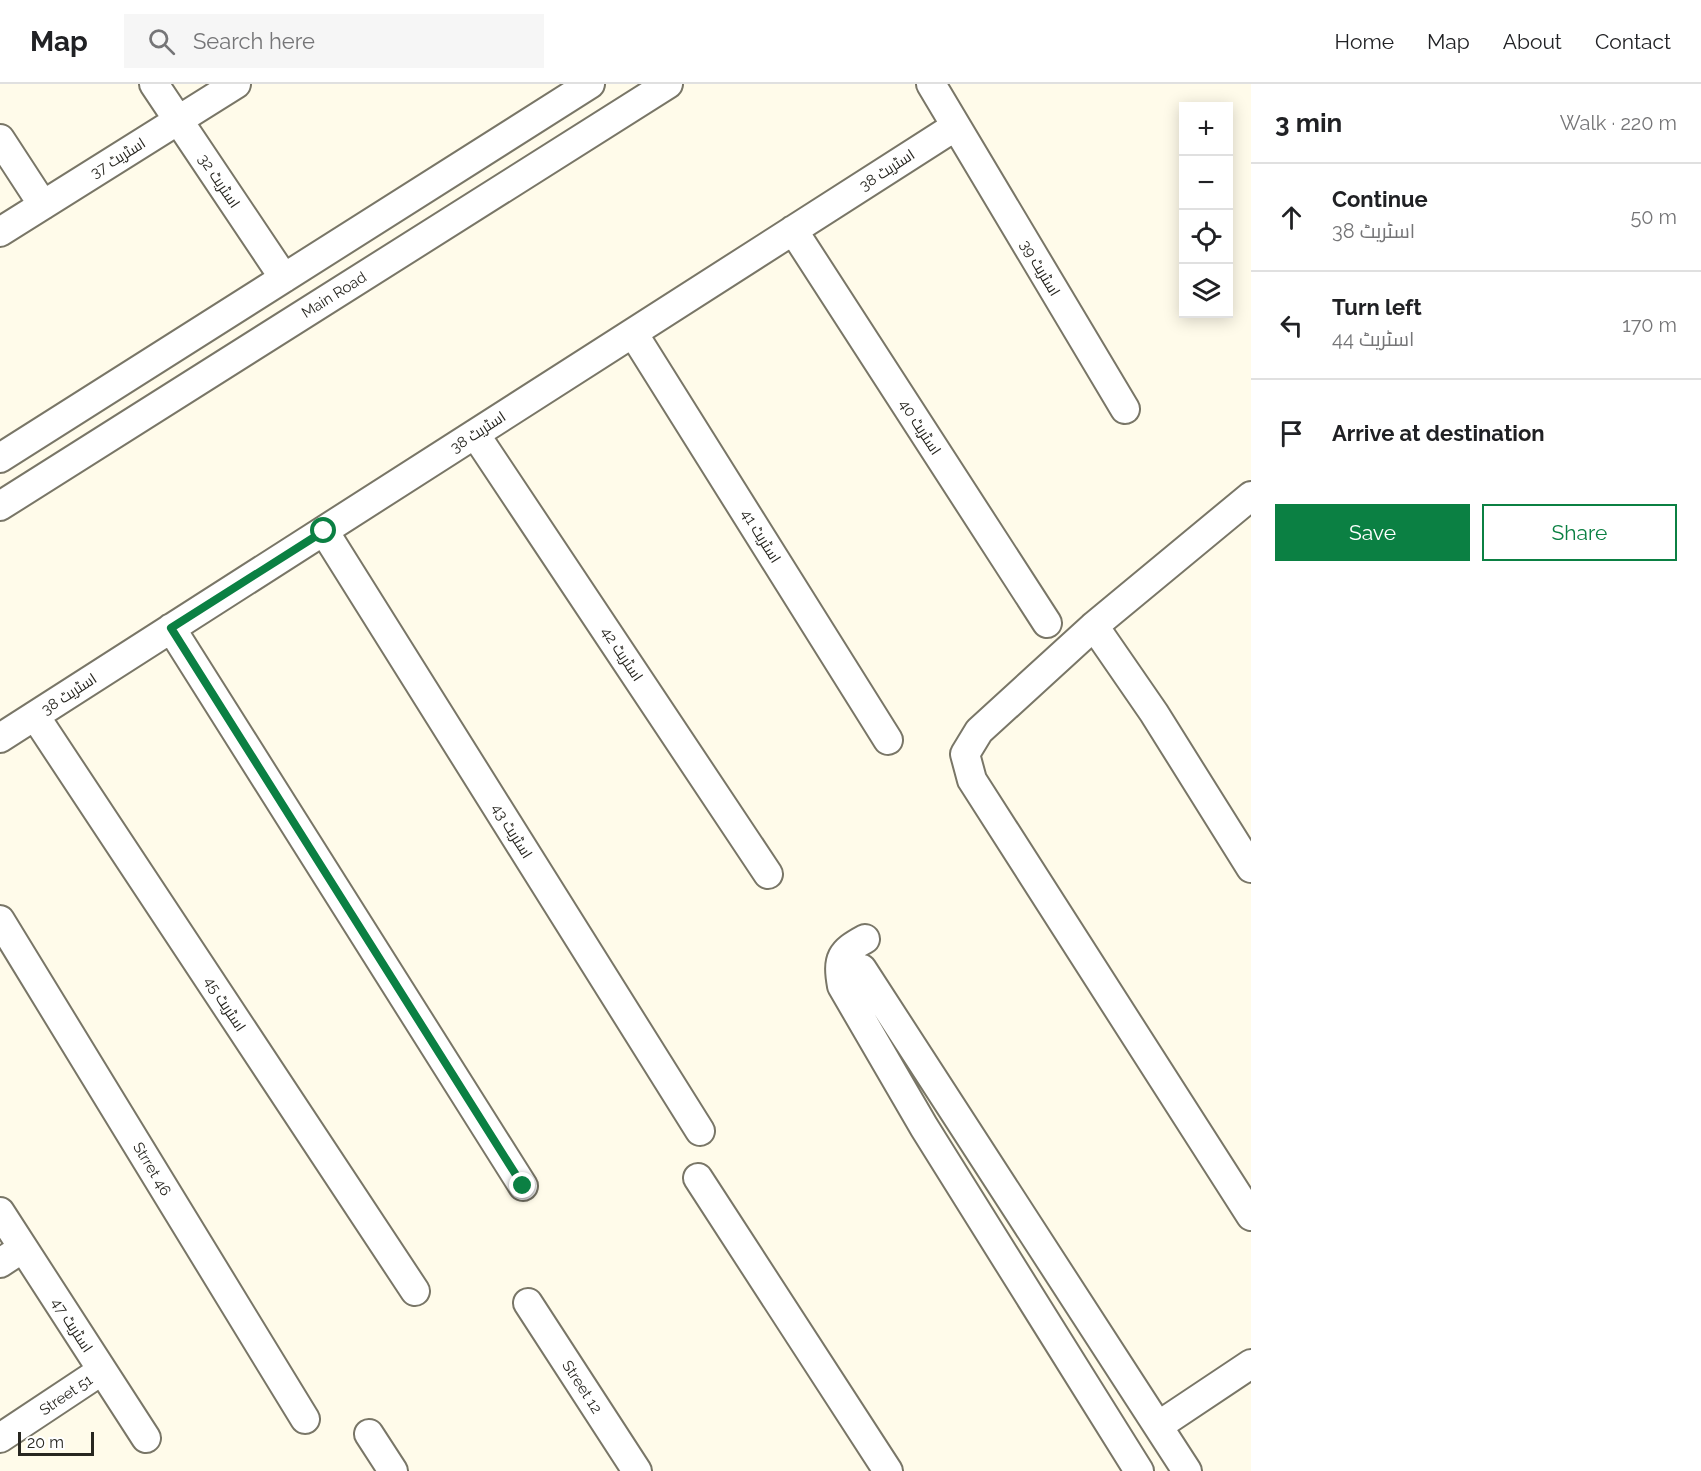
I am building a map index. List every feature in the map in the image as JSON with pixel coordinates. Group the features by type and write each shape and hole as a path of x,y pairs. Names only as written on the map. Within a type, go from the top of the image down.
{"street":[{"name":"اسٹریٹ 32","path":"154,84 284,278"},
{"name":"اسٹریٹ 37","path":"0,232 236,84"},
{"path":"0,458 590,84"},
{"name":"Main Road","path":"0,506 668,84"},
{"name":"اسٹریٹ 39","path":"930,84 1125,409"},
{"name":"اسٹریٹ 38","path":"0,738 956,126"},
{"path":"0,139 43,205"},
{"name":"اسٹریٹ 40","path":"793,231 1047,623"},
{"name":"اسٹریٹ 41","path":"633,333 888,740"},
{"name":"اسٹریٹ 42","path":"475,434 768,874"},
{"path":"1247,509 1094,626 979,732 965,754 972,780 1251,1216"},
{"name":"اسٹریٹ 43","path":"324,531 700,1131"},
{"path":"1094,626 1154,713 1251,868"},
{"path":"171,628 523,1186"},
{"name":"اسٹریٹ 45","path":"35,716 415,1291"},
{"name":"Strret 46","path":"0,920 305,1419"},
{"path":"864,939 845,950 839,967 842,986 924,1127 1139,1471"},
{"path":"862,969 1187,1471"},
{"path":"924,1127 954,1112"},
{"path":"698,1178 888,1471"},
{"name":"اسٹریٹ 47","path":"0,1212 12,1256 101,1371 146,1438"},
{"name":"Street 12","path":"528,1303 637,1471"},
{"path":"1158,1426 1251,1364"},
{"name":"Street 51","path":"0,1438 101,1371"},
{"path":"369,1434 393,1471"}],"route":[{"path":"324,531 171,628 523,1186"}]}
